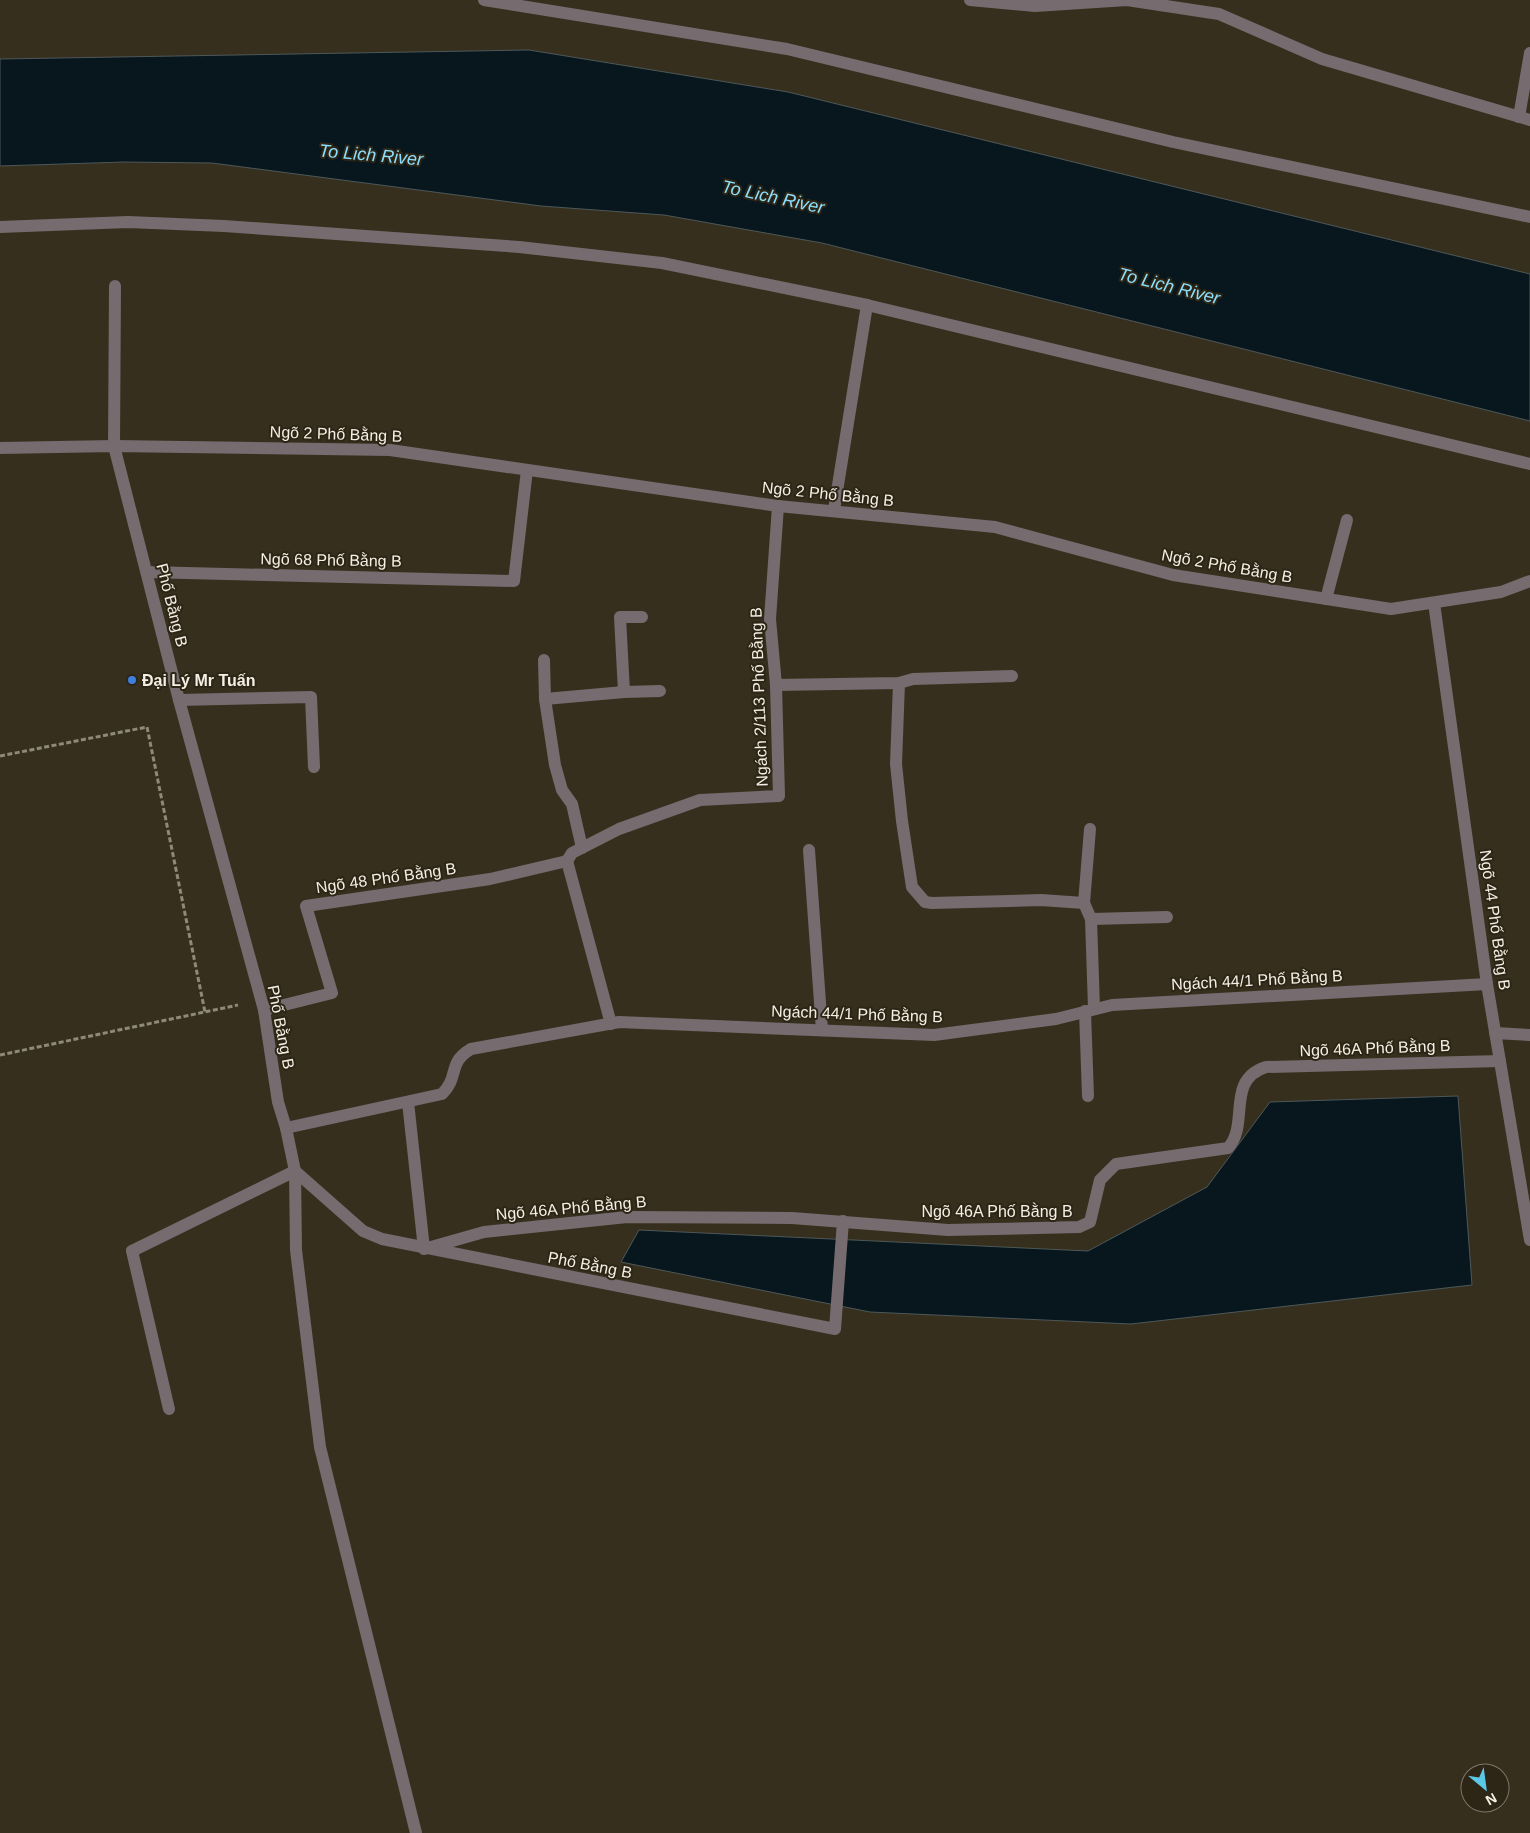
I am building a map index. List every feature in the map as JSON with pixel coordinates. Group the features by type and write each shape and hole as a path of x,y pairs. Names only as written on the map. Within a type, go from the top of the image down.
{"street":[{"path":"484,0 786,49 1173,142 1530,217"},
{"path":"970,0 1035,6 1127,0 1219,14 1322,60 1525,118 1530,53"},
{"path":"0,227 128,222 204,225 518,247 662,263 867,305 1530,464"},
{"name":"Phố Bằng B","path":"115,286 114,446 179,700 262,1005 278,1102 286,1128 295,1172 363,1231 382,1239 424,1249 835,1329 843,1226"},
{"path":"834,510 867,305"},
{"path":"0,448 114,446"},
{"name":"Ngõ 2 Phố Bằng B","path":"114,446 390,450 778,506 995,527 1173,575 1391,609 1501,592 1530,581"},
{"name":"Ngõ 68 Phố Bằng B","path":"147,572 514,581 527,470"},
{"name":"Ngách 2/113 Phố Bằng B","path":"582,848 619,829 700,800 779,796 776,685 770,619 778,506"},
{"path":"1326,599 1347,520"},
{"name":"Ngõ 44 Phố Bằng B","path":"1434,603 1487,984 1530,1240"},
{"path":"624,692 620,617 642,617"},
{"path":"544,660 545,699 560,785 572,804 582,848 572,853 567,861 611,1024"},
{"path":"776,685 899,684 913,679 1012,676"},
{"path":"899,684 896,764 902,821 914,892 925,902 932,903 1041,900 1084,902"},
{"path":"545,699 624,692 660,691"},
{"path":"179,700 311,697 314,767"},
{"path":"1088,1096 1091,919 1084,902 1090,829"},
{"path":"809,850 822,1030"},
{"name":"Ngõ 48 Phố Bằng B","path":"262,1005 332,992 306,906 512,874 567,861"},
{"path":"1091,919 1167,917"},
{"name":"Ngách 44/1 Phố Bằng B","path":"286,1128 442,1094 452,1084 455,1066 460,1056 471,1049 619,1022 934,1035 1056,1018 1090,1009 1179,1000 1487,984"},
{"path":"1495,1033 1530,1035"},
{"name":"Ngõ 46A Phố Bằng B","path":"424,1249 484,1232 627,1217 792,1218 843,1226 948,1230 1085,1226 1094,1216 1100,1180 1116,1164 1228,1148 1234,1137 1244,1082 1256,1070 1266,1067 1500,1061"},
{"path":"408,1102 424,1249"},
{"path":"169,1409 132,1251 295,1172 296,1250 320,1446 416,1833"}],"path":[{"path":"0,756 147,727 204,1012"},
{"path":"0,1055 204,1012 262,1005"}],"water":[{"name":"To Lich River","path":"529,50 788,92 1530,274 1530,421 822,243 664,215 541,206 212,163 124,162 0,166 0,59"},
{"path":"1458,1096 1472,1285 1131,1324 870,1312 621,1262 639,1230 1088,1251 1207,1187 1270,1102"}],"place":[{"name":"Đại Lý Mr Tuấn","path":"132,680"}]}
